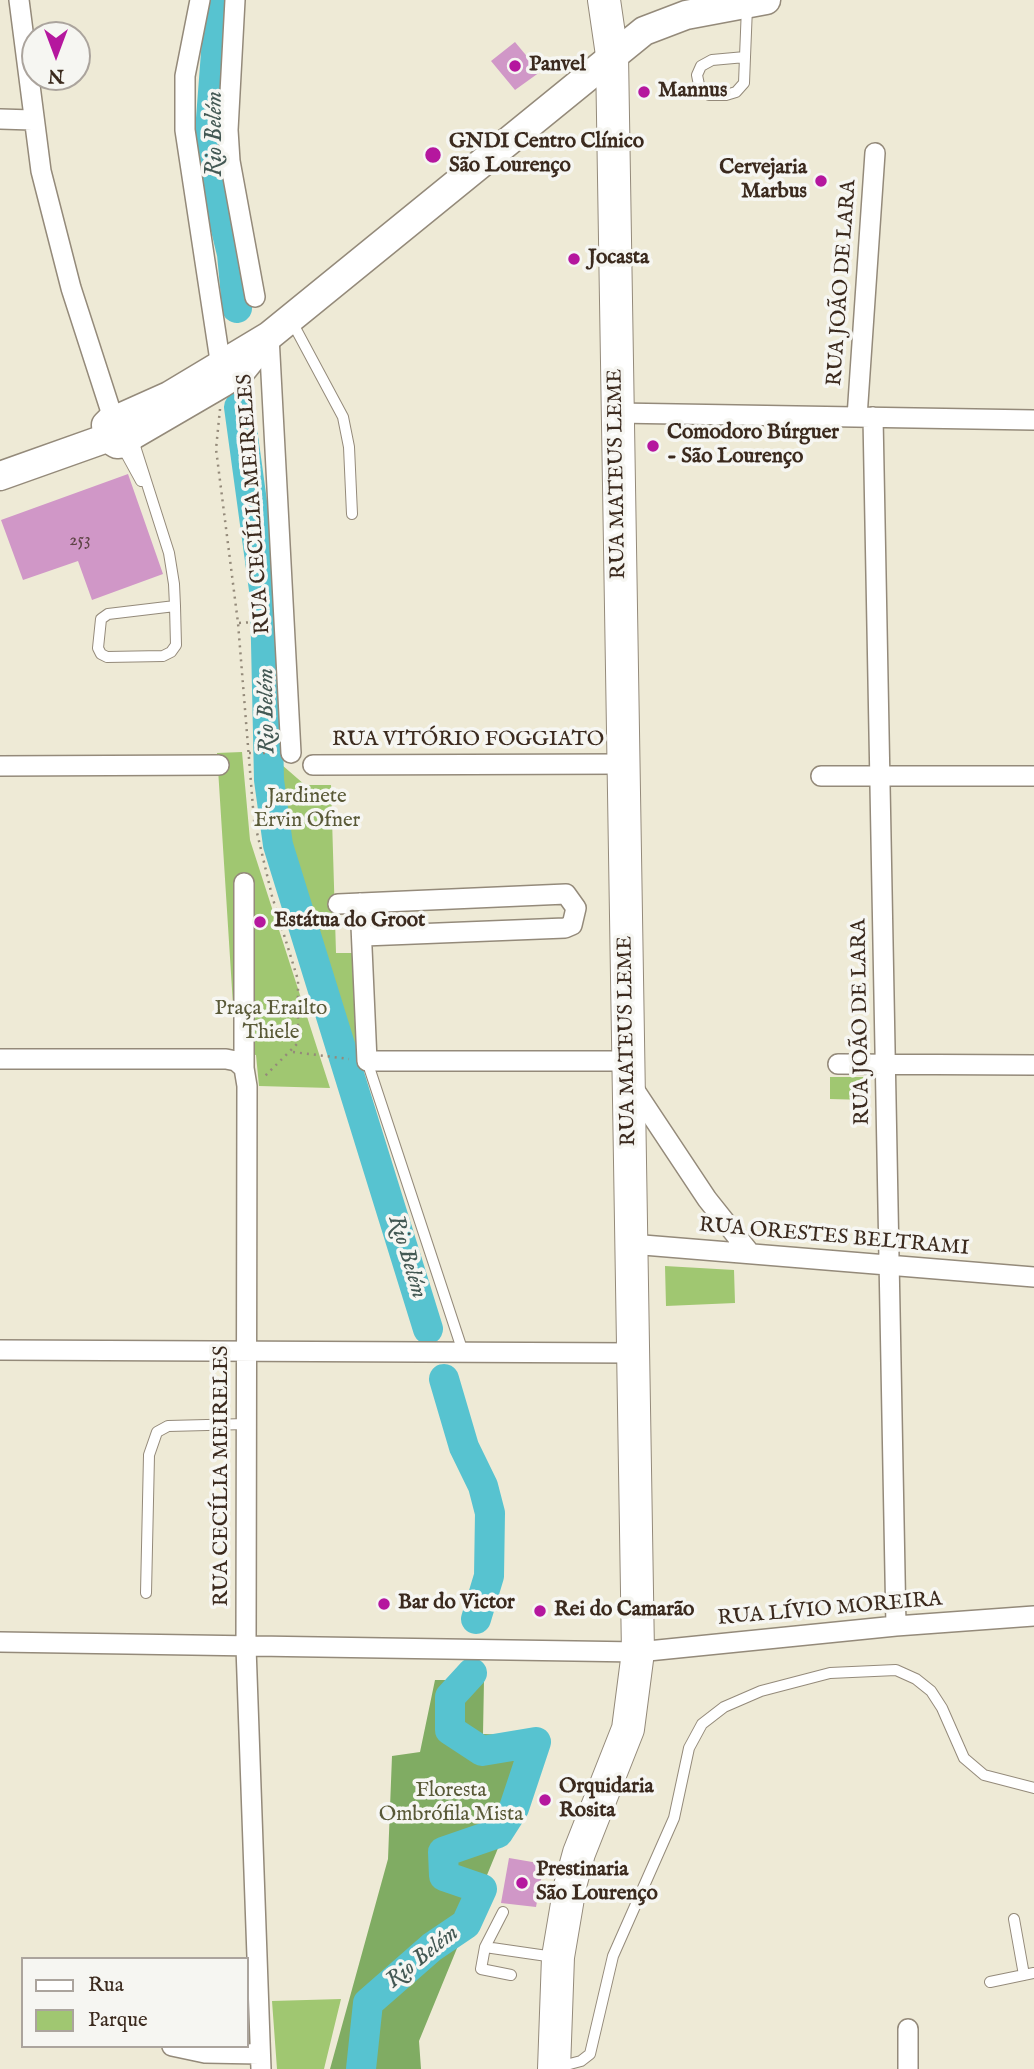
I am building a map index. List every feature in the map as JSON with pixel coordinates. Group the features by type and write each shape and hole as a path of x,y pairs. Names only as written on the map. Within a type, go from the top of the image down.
{"main road":[{"name":"RUA MATEUS LEME","path":"554,2068 558,1957 565,1908 579,1853 628,1729 638,1652 612,55 604,0"}],"street":[{"path":"19,0 32,120 41,171 66,269 119,431"},
{"path":"200,0 185,76 185,130 221,367"},
{"path":"235,0 228,130 230,161 255,297"},
{"path":"119,431 280,328 644,30 664,21 757,2"},
{"path":"0,119 32,120"},
{"name":"RUA JOÃO DE LARA","path":"875,153 865,417 880,776 896,1626"},
{"path":"0,476 119,431 241,372 280,328"},
{"name":"RUA CECÍLIA MEIRELES","path":"280,328 283,753"},
{"path":"617,413 1034,420"},
{"name":"RUA VITÓRIO FOGGIATO","path":"313,765 623,764"},
{"path":"0,765 219,765"},
{"path":"821,776 1034,776"},
{"name":"RUA CECÍLIA MEIRELES","path":"244,883 244,1068 247,1086 246,1647 260,2061"},
{"path":"338,904 566,894 576,908 572,925 565,928 364,936"},
{"path":"360,903 360,929 364,936 358,1060 628,1070 707,1199 750,1253"},
{"path":"0,1059 226,1059 244,1068"},
{"path":"838,1064 1034,1065"},
{"name":"RUA ORESTES BELTRAMI","path":"631,1244 1034,1277"},
{"path":"0,1350 632,1353"},
{"name":"RUA LÍVIO MOREIRA","path":"0,1642 638,1652 896,1626 1034,1616"},
{"path":"908,2029 908,2069"},
{"path":"182,2048 260,2061"}],"lane":[{"path":"745,57 712,60 701,66 697,75 699,85 709,95 736,92 744,83 745,57 757,2"},
{"path":"280,328 343,417 349,447 352,514"},
{"path":"119,431 155,506 169,553 176,607 176,645 171,652 163,656 107,657 101,654 99,648 102,618 108,614 176,607"},
{"path":"358,1060 463,1352"},
{"path":"146,1593 149,1455 157,1432 168,1426 246,1424"},
{"path":"554,2068 581,2062 590,2054 613,1956 674,1818 689,1748 702,1724 724,1707 761,1691 830,1673 896,1670 916,1679 931,1691 942,1708 964,1758 984,1775 1034,1788"},
{"path":"503,1912 485,1947 481,1969 511,1975"},
{"path":"990,1982 1029,1974 1014,1919"},
{"path":"485,1947 558,1957"}],"path":[{"path":"220,408 216,449 238,623 254,820 272,896 299,980 299,1043 293,1052 261,1080 259,1086"},
{"path":"238,623 256,622"},
{"path":"248,753 283,753"},
{"path":"293,1052 358,1060"}],"green space":[{"name":"Praça Erailto Thiele","path":"242,752 250,840 330,1088 259,1086 256,1055 236,1052 217,753"},
{"name":"Jardinete Ervin Ofner","path":"274,758 305,785 331,785 336,953 352,953 357,1070 297,870"},
{"path":"830,1077 866,1077 866,1100 830,1099"},
{"path":"665,1266 734,1270 735,1303 666,1306"},
{"name":"Floresta Ombrófila Mista","path":"435,1680 484,1680 483,1734 544,1736 419,2041 421,2069 330,2069 388,1859 392,1756 420,1752"},
{"path":"341,1999 324,2069 277,2069 272,2001"}],"building":[{"name":"Panvel","path":"515,42 540,72 515,90 491,61"},
{"path":"128,474 163,574 92,600 78,561 23,580 1,520"},
{"name":"Prestinaria São Lourenço","path":"509,1858 544,1864 536,1907 501,1903"}],"waterway":[{"name":"Rio Belém","path":"220,0 210,132 211,167 232,254 237,308"},
{"name":"Rio Belém","path":"239,407 265,597 269,780 278,845 428,1329"},
{"name":"Rio Belém","path":"444,1379 464,1447 483,1486 490,1513 489,1576 476,1619"},
{"name":"Rio Belém","path":"361,2069 368,2003 432,1947 466,1924 482,1889 444,1876 443,1852 498,1833 514,1808 536,1742 482,1751 450,1730 450,1697 472,1673"}],"place":[{"name":"Panvel","path":"515,66"},
{"name":"Mannus","path":"644,92"},
{"name":"GNDI Centro Clínico São Lourenço","path":"433,155"},
{"name":"Cervejaria Marbus","path":"821,181"},
{"name":"Jocasta","path":"574,259"},
{"name":"Comodoro Búrguer - São Lourenço","path":"653,446"},
{"name":"Estátua do Groot","path":"260,922"},
{"name":"Bar do Victor","path":"384,1604"},
{"name":"Rei do Camarão","path":"540,1611"},
{"name":"Orquidaria Rosita","path":"545,1800"},
{"name":"Prestinaria São Lourenço","path":"522,1883"}]}
